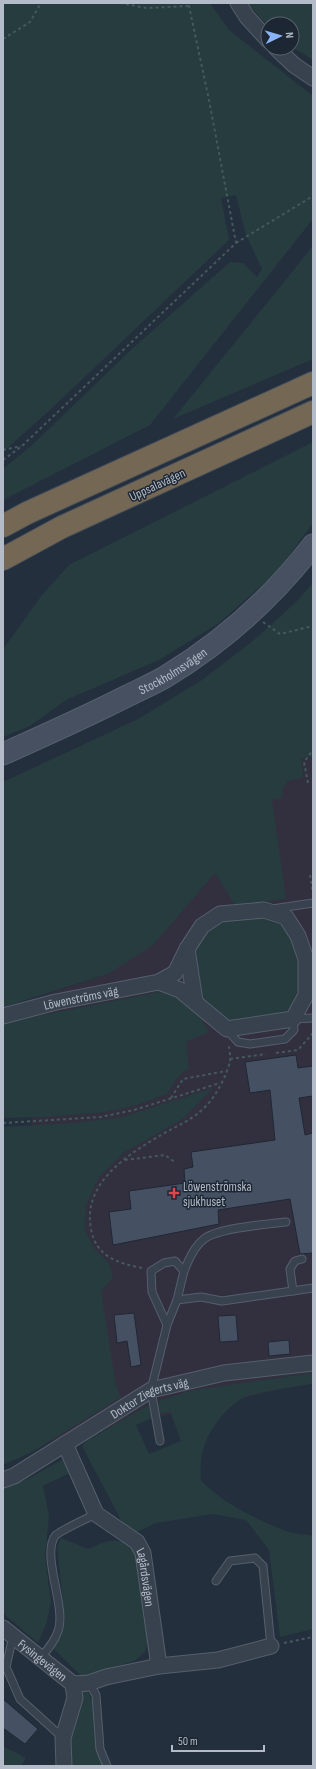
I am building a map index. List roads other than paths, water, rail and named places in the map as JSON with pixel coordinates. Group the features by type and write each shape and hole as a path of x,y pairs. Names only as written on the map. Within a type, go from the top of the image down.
{"highway":[{"name":"Uppsalavägen","path":"3,526 26,513 313,383"},
{"name":"Uppsalavägen","path":"3,559 62,527 313,412"}],"street":[{"path":"238,3 247,17 260,31"},
{"path":"284,56 294,65 313,78"},
{"name":"Stockholmsvägen","path":"3,754 94,713 170,674 212,645 254,609 293,571 313,545"},
{"name":"Löwenströms väg","path":"3,1016 56,1002 159,982 175,973 187,949 202,926 220,914 264,910 286,917 298,936 306,960 306,995 293,1019"},
{"path":"187,949 195,1001"},
{"path":"159,982 180,990 227,1029 293,1019"},
{"name":"Doktor Ziegerts väg","path":"3,1480 14,1476 151,1390 224,1373 313,1363"},
{"path":"65,1444 96,1514"},
{"name":"Lagårdsvägen","path":"96,1514 137,1542 143,1553 159,1666"},
{"name":"Fysingevägen","path":"8,1632 41,1656 73,1684 75,1698 63,1738 64,1766"},
{"path":"73,1684 89,1683 106,1677 159,1666 218,1660 271,1646"}],"lane":[{"path":"264,910 313,903"},
{"path":"293,1019 313,1018"},
{"path":"160,1441 151,1390 167,1325 177,1300 184,1271 194,1250 205,1238 227,1231 286,1222"},
{"path":"293,1291 290,1269 295,1261 302,1260"},
{"path":"167,1325 152,1292 151,1271 164,1263 175,1261 184,1271"},
{"path":"177,1300 201,1297 222,1301 313,1288"},
{"path":"41,1656 51,1646 59,1630 59,1610 51,1548 56,1536 96,1514"},
{"path":"216,1581 230,1561 255,1558 263,1566 271,1646"},
{"path":"8,1632 6,1667 20,1699 63,1738"},
{"path":"89,1683 96,1695 100,1749 106,1766"}],"place":[{"name":"Löwenströmska sjukhuset","path":"174,1193"}]}
